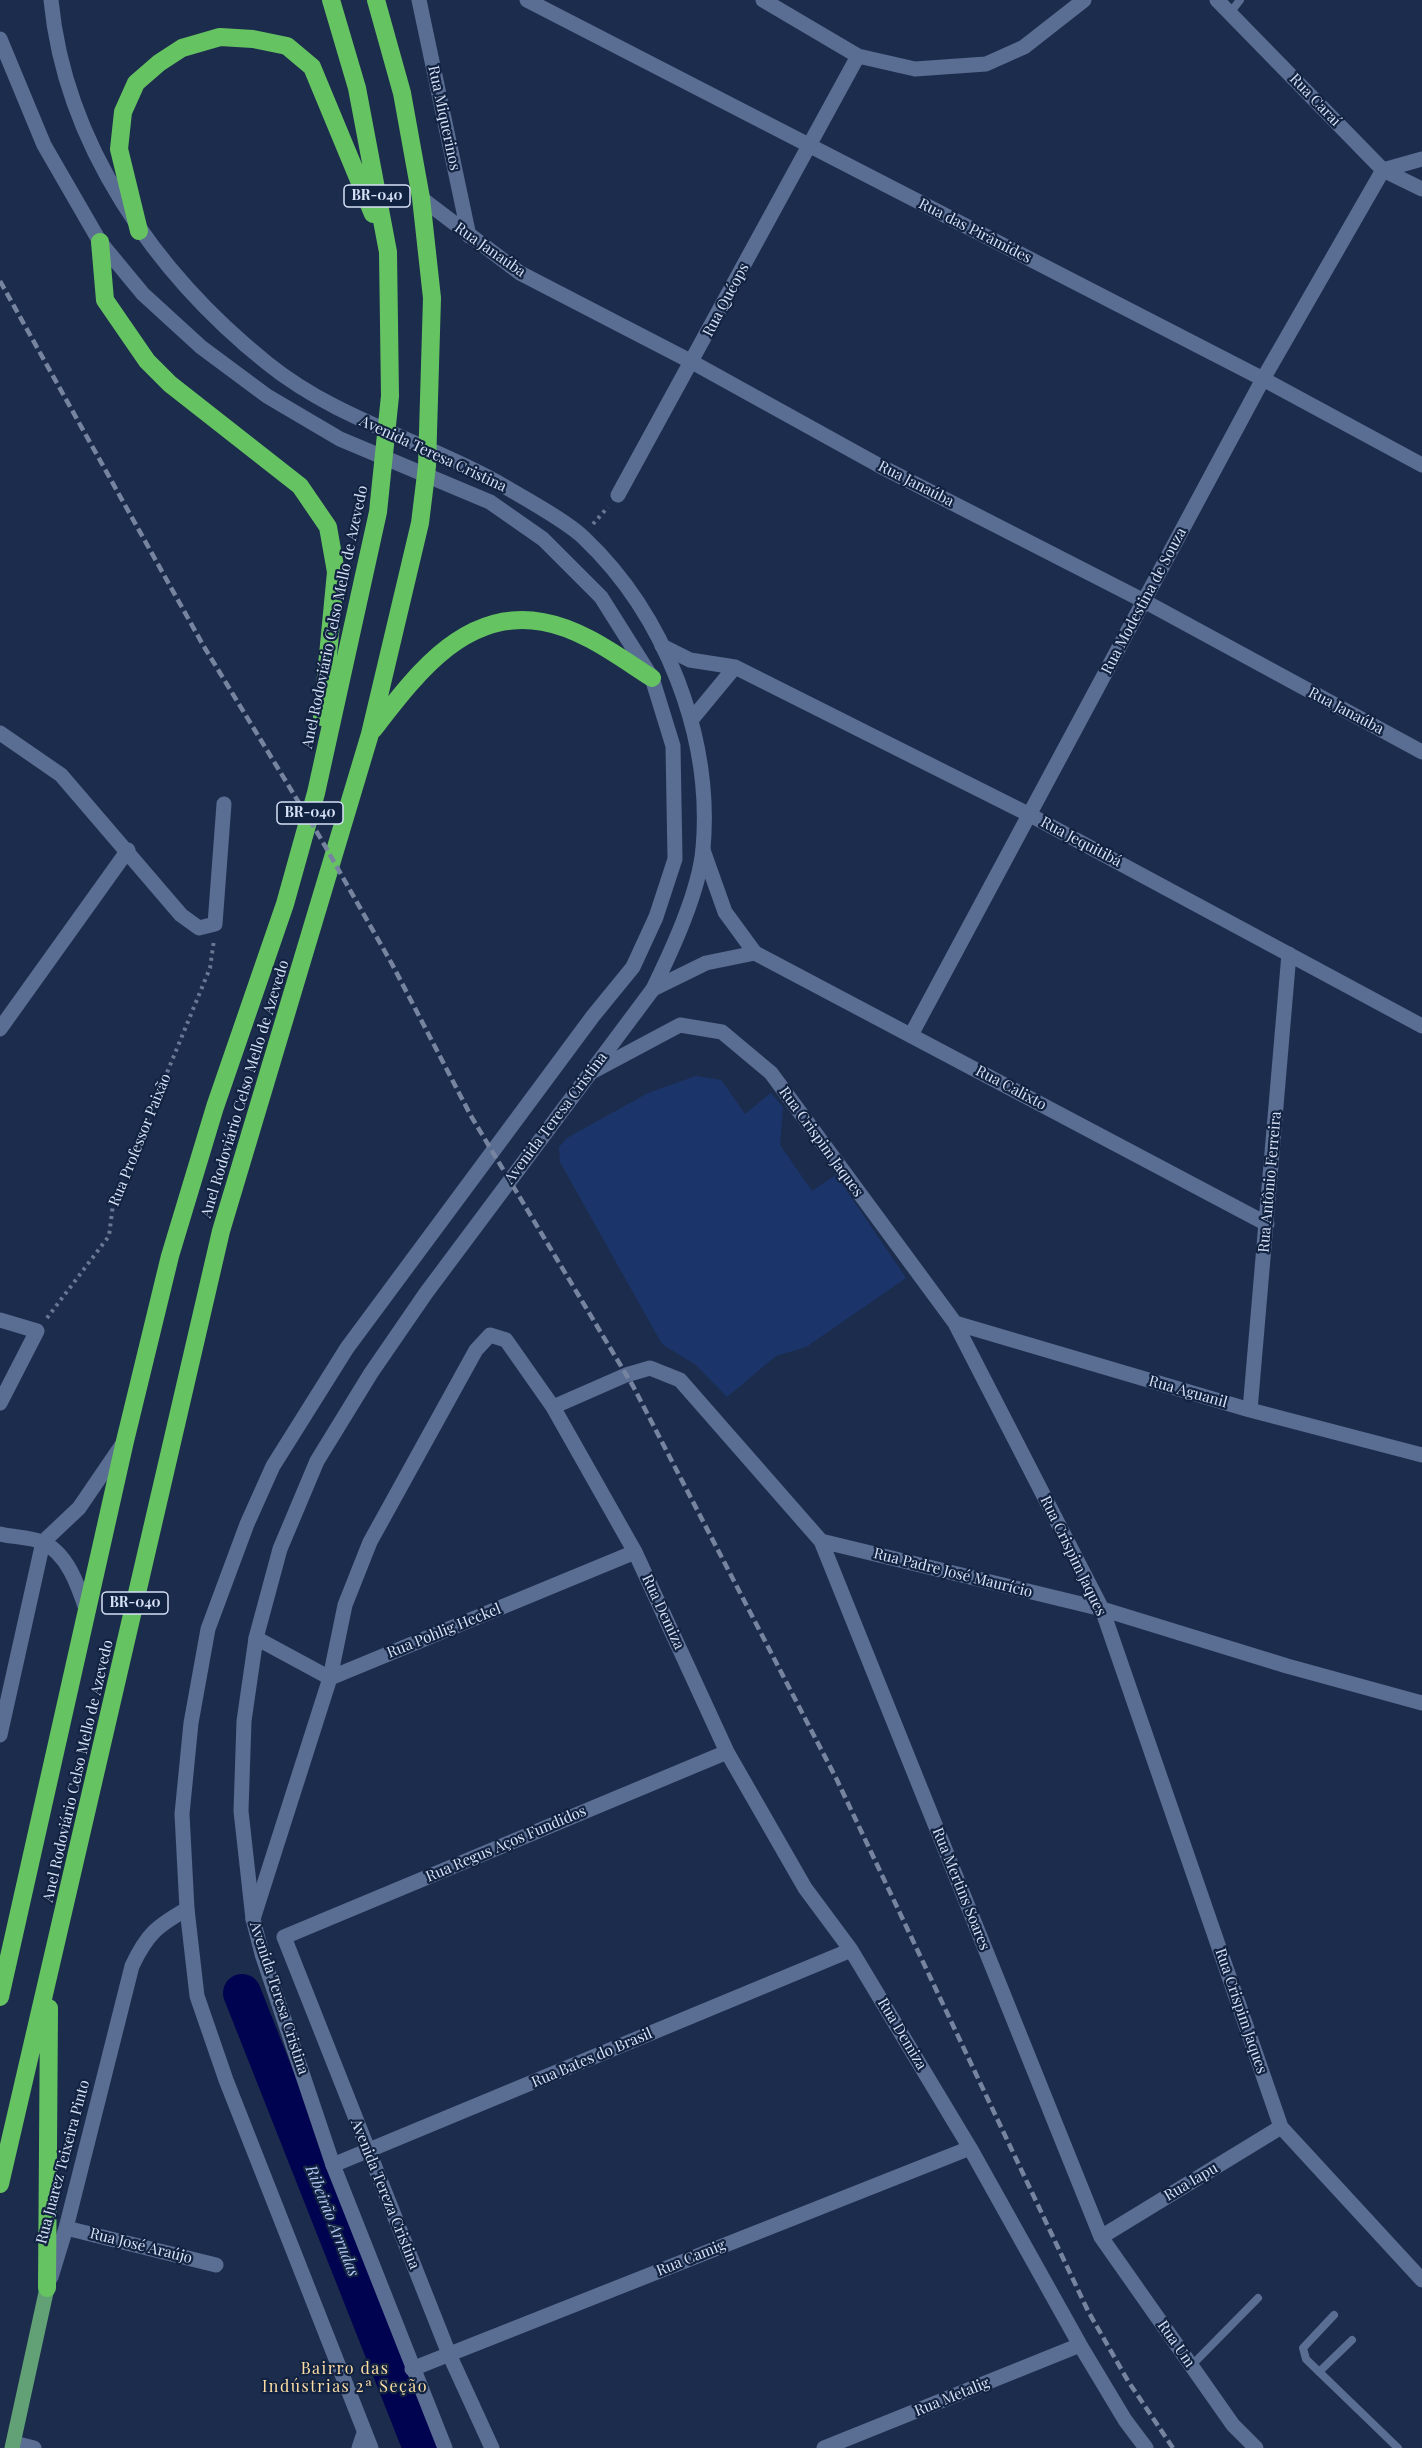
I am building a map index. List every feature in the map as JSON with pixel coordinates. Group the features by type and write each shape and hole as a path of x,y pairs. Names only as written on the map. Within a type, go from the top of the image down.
{"highway":[{"name":"Anel Rodoviário Celso Mello de Azevedo","path":"0,1997 125,1441 170,1256 215,1107 285,904 315,793 378,512 390,396 388,252 357,88 331,0"},
{"name":"Anel Rodoviário Celso Mello de Azevedo","path":"0,2184 221,1231 370,734 420,523 427,466 432,298 421,198 402,93 376,0"},
{"path":"139,231 119,149 123,112 136,83 159,63 182,48 220,37 254,39 287,46 312,68 388,252"},
{"path":"100,242 105,300 147,361 170,384 300,486 328,527 336,572 315,793"},
{"path":"370,734 409,684 445,648 460,638 500,621 544,622 553,625 592,640 652,678"},
{"path":"47,2288 49,1975"}],"main road":[{"name":"Rua Juarez Teixeira Pinto","path":"13,2446 47,2288"}],"street":[{"name":"Avenida Teresa Cristina","path":"51,0 69,91 93,149 139,231 207,309 268,365 344,412 495,481 582,536 624,582 662,646 681,685 692,719 702,780 703,850 679,929 653,989 426,1293 371,1373 317,1461 280,1549 256,1638 244,1721 241,1811 253,1919 262,1954 333,2165 445,2448"},
{"name":"Rua Miquerinos","path":"419,0 470,237"},
{"name":"Rua das Pirâmides","path":"527,0 1263,380 1422,465"},
{"path":"763,0 858,56 915,69 986,64 1024,47 1084,0"},
{"name":"Rua Caraí","path":"1217,0 1383,170 1422,189"},
{"name":"Avenida Teresa Cristina","path":"0,39 44,145 100,242 151,301 201,347 267,396 340,439 490,502 543,539 601,597 652,678 673,746 676,807 675,859 656,916 633,967 593,1016 347,1348 273,1466 208,1629 191,1723 183,1814 187,1909 196,1996 362,2441 370,2448"},
{"name":"Rua Quéops","path":"618,495 858,56"},
{"path":"1383,170 1422,159"},
{"name":"Rua Modestina de Souza","path":"911,1035 1263,380 1383,170"},
{"name":"Rua Janaúba","path":"421,198 520,273 692,362 880,466 1144,602 1422,752"},
{"name":"Rua Jequitibá","path":"662,646 690,660 735,667 1030,815 1422,1026"},
{"path":"692,719 735,667"},
{"path":"0,733 60,775 128,850 181,915 199,928 215,924 224,804"},
{"path":"0,1029 128,850"},
{"name":"Rua Calixto","path":"703,850 725,912 755,953 1267,1224"},
{"path":"653,989 706,963 755,953"},
{"name":"Rua Antônio Ferreira","path":"1250,1410 1289,954"},
{"name":"Rua Crispim Jaques","path":"590,1073 680,1025 722,1032 771,1073 955,1323 1102,1609 1281,2127 1422,2280"},
{"path":"0,1320 37,1331 0,1403"},
{"name":"Rua Aguanil","path":"955,1323 1250,1410 1422,1455"},
{"name":"Rua Demiza","path":"253,1919 330,1678 345,1605 370,1542 476,1350 490,1335 506,1340 553,1407 636,1552 727,1752 805,1888 851,1950 970,2148 1080,2345 1125,2420 1146,2448"},
{"path":"553,1407 627,1375 650,1368 680,1380 820,1541"},
{"path":"0,1735 43,1542 79,1508 125,1441"},
{"path":"0,1534 43,1542 64,1561 76,1578 87,1612"},
{"name":"Rua Padre José Maurício","path":"820,1541 1102,1609 1287,1666 1422,1703"},
{"name":"Rua Mertins Soares","path":"820,1541 1101,2237"},
{"name":"Rua Pohlig Heckel","path":"330,1678 636,1552"},
{"path":"256,1638 330,1678"},
{"name":"Rua Regus Aços Fundidos","path":"284,1937 727,1752"},
{"name":"Rua Juarez Teixeira Pinto","path":"47,2288 66,2228 132,1966 143,1941 157,1926 187,1909"},
{"name":"Avenida Tereza Cristina","path":"284,1937 449,2354 492,2448"},
{"name":"Rua Bates do Brasil","path":"333,2165 851,1950"},
{"name":"Rua Iapu","path":"1101,2237 1281,2127"},
{"name":"Rua Camig","path":"412,2369 970,2148"},
{"name":"Rua José Araújo","path":"66,2228 216,2265"},
{"name":"Rua Um","path":"1101,2237 1233,2425 1256,2448"},
{"name":"Rua Metalig","path":"830,2447 1080,2345"},
{"path":"13,2446 34,2448"}],"lane":[{"path":"1230,13 1240,0"},
{"path":"1191,2366 1258,2298"},
{"path":"1334,2314 1303,2348 1306,2359 1398,2448"},
{"path":"1319,2372 1352,2340"}],"path":[{"path":"582,536 618,495"},
{"name":"Rua Professor Paixão","path":"37,1331 109,1236 113,1204 210,968 215,924"}],"shaded area":[{"path":"696,1076 721,1080 745,1114 771,1093 783,1107 780,1145 812,1191 836,1175 906,1278 806,1347 776,1356 727,1397 696,1365 662,1344 560,1162 559,1147 567,1138 648,1093"}],"waterway":[{"name":"Ribeirão Arrudas","path":"242,1993 422,2448"}],"railway":[{"path":"0,281 203,645 321,839 392,964 471,1116 633,1386 837,1780 1088,2311 1128,2381 1173,2448"}],"district":[{"name":"Bairro das Indústrias 2ª Seção","path":"345,2378"}]}
